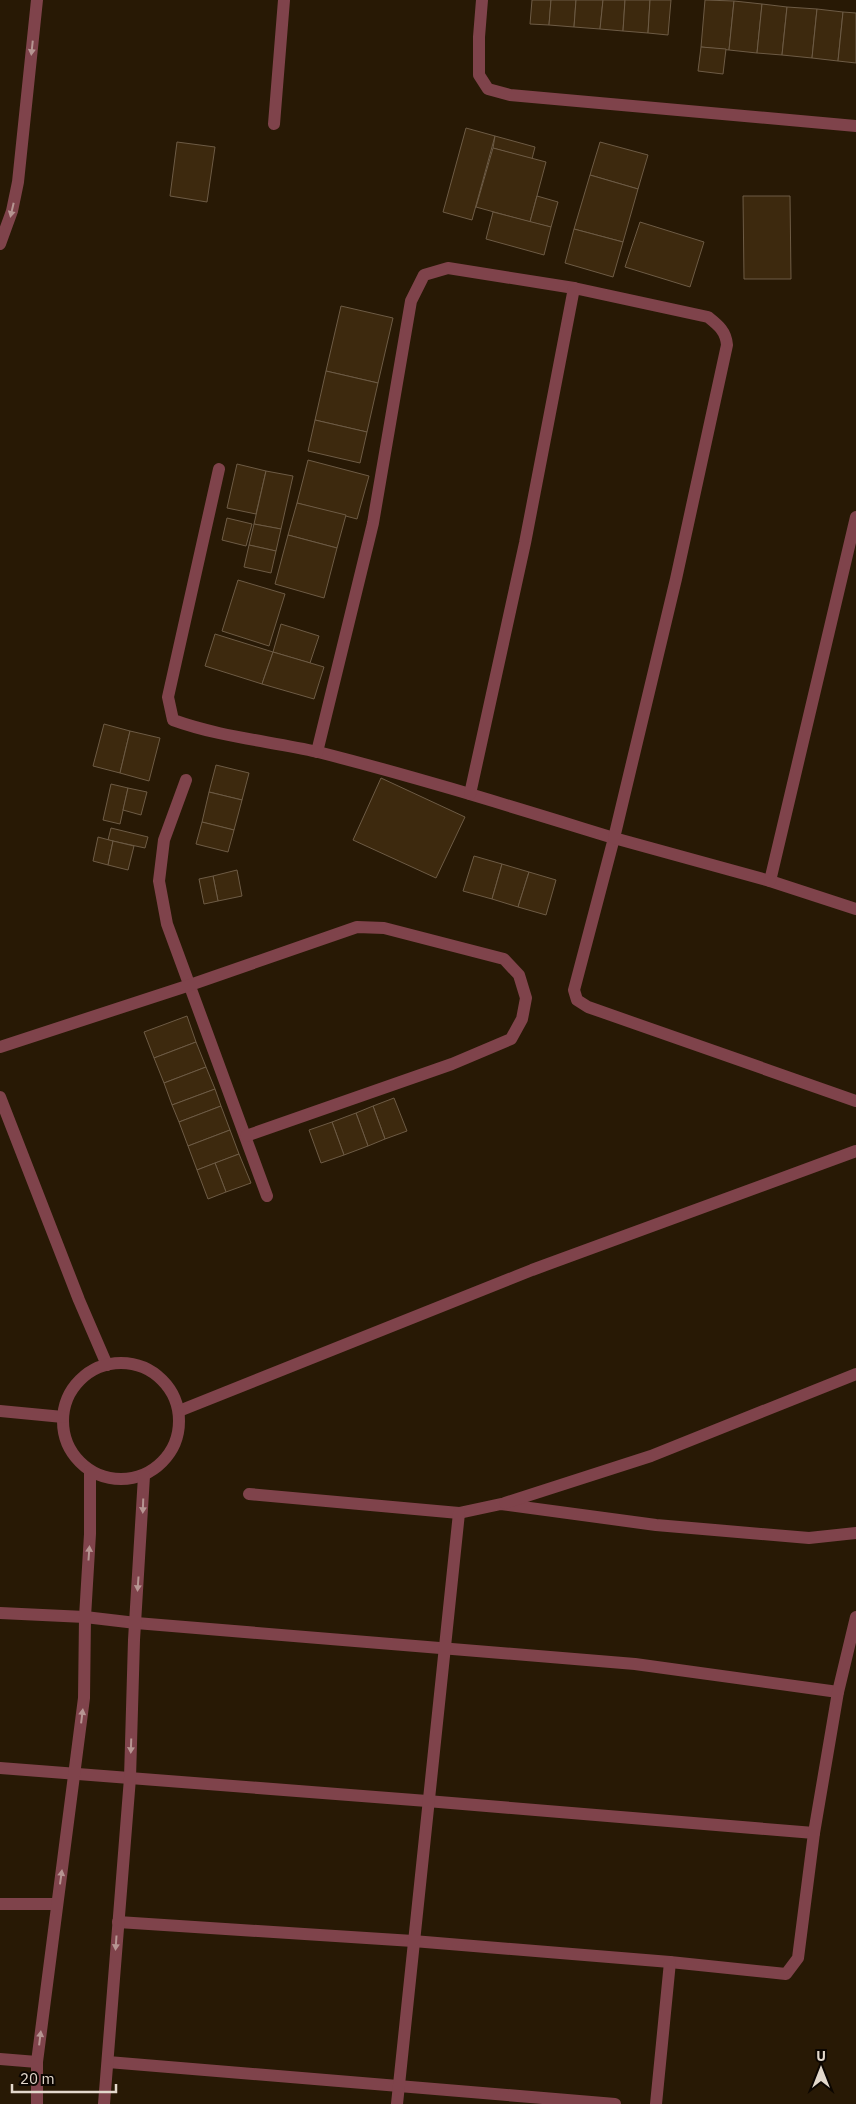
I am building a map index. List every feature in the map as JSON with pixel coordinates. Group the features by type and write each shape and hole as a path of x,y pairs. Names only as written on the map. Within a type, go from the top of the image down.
{"street":[{"path":"0,244 12,211 18,182 37,0"},
{"path":"274,124 284,0"},
{"path":"482,0 479,37 479,75 488,89 510,95 856,126"},
{"path":"317,752 373,523 411,301 424,275 448,268 574,288 708,317 719,325 727,336 727,345 678,570 614,838 574,990 577,1000 588,1007 856,1101"},
{"path":"470,794 525,543 574,288"},
{"path":"219,469 168,697 173,720 202,730 317,752 470,794 614,838 770,881 856,909"},
{"path":"770,881 856,517"},
{"path":"186,780 164,840 159,881 167,924 267,1196"},
{"path":"0,1047 190,985 357,926 384,928 478,951 504,959 519,975 526,998 522,1019 511,1039 452,1064 246,1136"},
{"path":"0,1097 79,1300 107,1365"},
{"path":"179,1411 532,1270 856,1150"},
{"path":"123,1363 139,1365 154,1372 166,1383 174,1396 179,1411 180,1427 176,1442 169,1456 158,1468 144,1476 125,1480 107,1478 90,1471 78,1461 69,1448 64,1433 63,1417 66,1403 77,1384 93,1370 107,1365 123,1363"},
{"path":"248,1494 459,1513 500,1504 651,1456 856,1374"},
{"path":"0,1411 63,1417"},
{"path":"36,2104 37,2062 76,1773 84,1698 85,1617 90,1534 90,1471"},
{"path":"104,2104 130,1778 144,1476"},
{"path":"500,1504 656,1525 772,1536 809,1538 856,1533"},
{"path":"396,2104 459,1513"},
{"path":"0,1613 85,1617 136,1623 635,1664 838,1692"},
{"path":"118,1922 414,1941 670,1962 786,1974 798,1958 814,1834 838,1692 856,1617"},
{"path":"0,1768 427,1801 814,1834"},
{"path":"0,1904 57,1904"},
{"path":"656,2104 670,1962"},
{"path":"0,2059 37,2062"},
{"path":"108,2062 614,2104"}],"building":[{"path":"532,0 551,0 549,25 530,24"},
{"path":"551,0 576,0 574,27 549,25"},
{"path":"576,0 603,0 600,29 574,27"},
{"path":"603,0 625,0 623,31 600,29"},
{"path":"625,0 650,0 648,33 623,31"},
{"path":"650,0 671,0 668,35 648,33"},
{"path":"705,0 734,1 729,50 701,47"},
{"path":"734,1 762,4 757,53 729,50"},
{"path":"762,4 787,7 782,55 757,53"},
{"path":"787,7 817,9 812,58 782,55"},
{"path":"817,9 843,12 838,61 812,58"},
{"path":"843,12 856,13 856,63 838,61"},
{"path":"701,47 726,49 723,74 698,71"},
{"path":"466,128 495,136 472,220 443,212"},
{"path":"495,136 535,147 532,159 493,148"},
{"path":"177,142 215,147 207,202 170,196"},
{"path":"600,142 648,155 638,189 590,175"},
{"path":"493,148 546,162 530,222 476,207"},
{"path":"590,175 638,189 623,242 574,229"},
{"path":"537,196 558,202 551,227 530,222"},
{"path":"743,196 790,196 791,279 744,279"},
{"path":"493,212 551,227 544,255 486,239"},
{"path":"640,222 704,242 690,287 625,267"},
{"path":"574,229 623,242 613,277 565,263"},
{"path":"341,306 393,318 378,383 326,371"},
{"path":"326,371 378,383 367,432 315,420"},
{"path":"315,420 367,432 360,463 308,451"},
{"path":"308,460 369,476 357,519 297,503"},
{"path":"237,464 266,471 256,514 227,508"},
{"path":"266,471 293,476 281,529 254,524"},
{"path":"297,503 346,515 337,548 288,535"},
{"path":"227,518 252,524 246,546 222,540"},
{"path":"254,524 281,529 276,551 249,545"},
{"path":"288,535 337,548 324,598 275,584"},
{"path":"249,545 276,551 271,573 244,567"},
{"path":"238,580 285,594 269,646 222,631"},
{"path":"281,624 319,636 310,663 273,652"},
{"path":"215,634 273,652 262,684 205,666"},
{"path":"273,652 324,667 314,699 262,684"},
{"path":"104,724 130,731 120,773 93,766"},
{"path":"130,731 160,738 149,781 120,773"},
{"path":"216,765 249,773 242,800 209,792"},
{"path":"381,778 465,817 436,878 353,840"},
{"path":"111,784 128,788 120,824 103,820"},
{"path":"128,788 147,792 141,815 123,810"},
{"path":"209,792 242,800 234,830 202,822"},
{"path":"202,822 234,830 228,852 196,844"},
{"path":"111,828 148,837 145,848 108,840"},
{"path":"98,837 113,841 108,865 93,861"},
{"path":"113,841 134,846 128,870 108,865"},
{"path":"474,856 502,864 492,899 463,891"},
{"path":"502,864 529,872 518,907 492,899"},
{"path":"237,870 242,896 218,901 213,876"},
{"path":"529,872 556,880 546,915 518,907"},
{"path":"213,876 218,901 204,904 199,879"},
{"path":"187,1016 196,1042 154,1058 144,1032"},
{"path":"196,1042 206,1067 164,1083 154,1058"},
{"path":"206,1067 215,1089 172,1105 164,1083"},
{"path":"215,1089 221,1106 179,1122 172,1105"},
{"path":"394,1098 407,1131 385,1139 373,1106"},
{"path":"221,1106 230,1130 188,1146 179,1122"},
{"path":"373,1106 385,1139 368,1146 356,1113"},
{"path":"356,1113 368,1146 344,1155 332,1122"},
{"path":"332,1122 344,1155 321,1163 309,1130"},
{"path":"230,1130 239,1154 197,1170 188,1146"},
{"path":"239,1154 251,1183 226,1192 215,1163"},
{"path":"215,1163 226,1192 208,1199 197,1170"}]}
